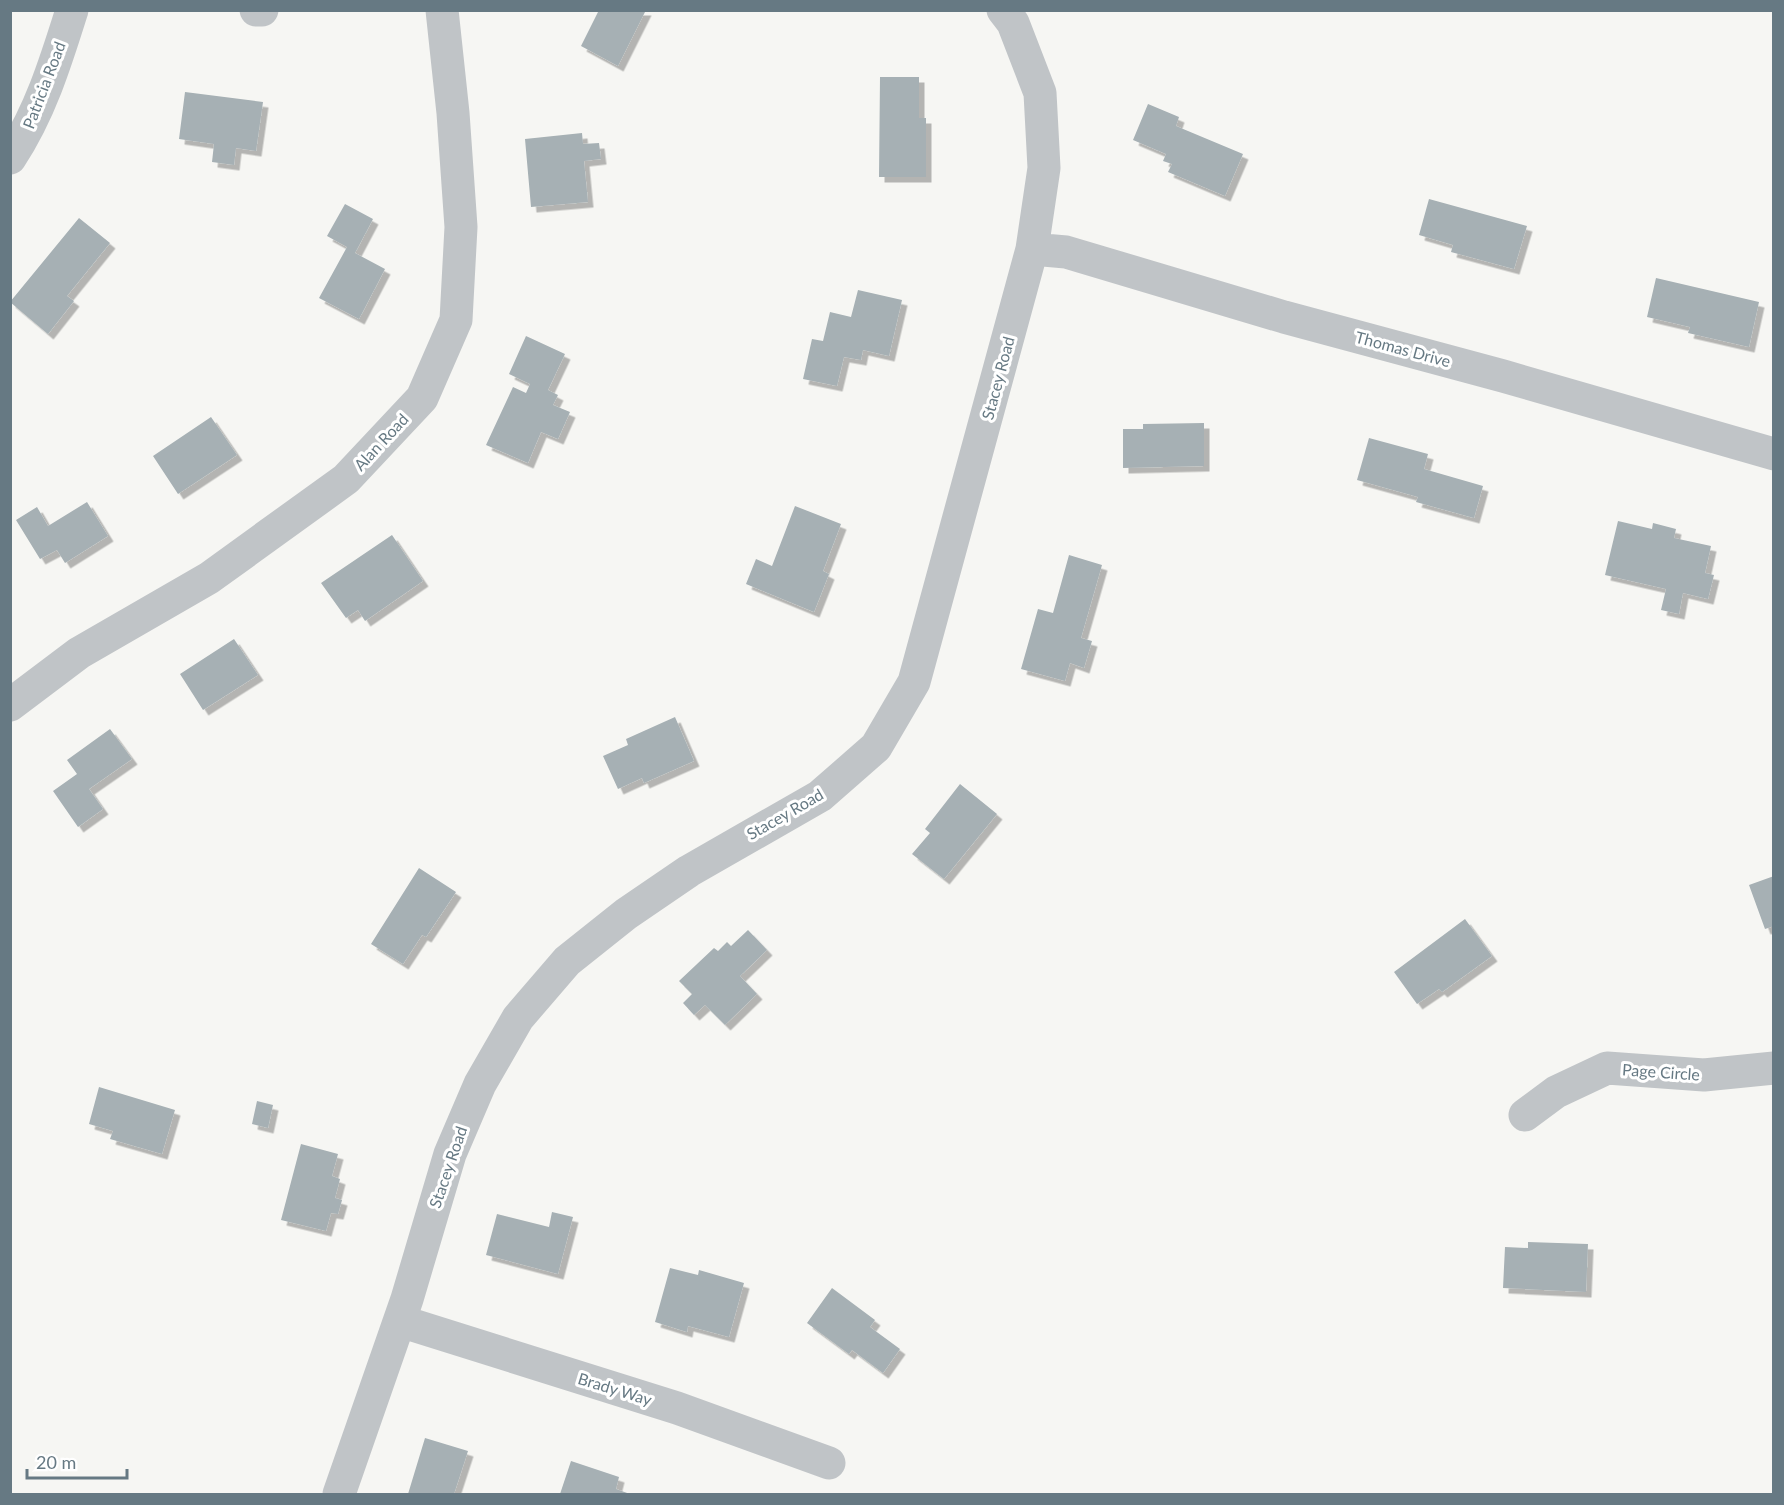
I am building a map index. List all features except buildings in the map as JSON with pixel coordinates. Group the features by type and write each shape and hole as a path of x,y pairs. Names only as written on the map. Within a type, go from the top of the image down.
{"street":[{"name":"Patricia Road","path":"10,158 23,139 53,68 72,10"},
{"path":"256,10 262,10"},
{"name":"Alan Road","path":"10,705 79,653 208,578 346,479 422,398 456,320 461,227 453,113 442,10"},
{"name":"Stacey Road","path":"339,1494 400,1321 450,1154 480,1084 518,1018 567,961 626,914 689,871 820,796 876,747 914,682 1032,249 1044,168 1040,93 1013,22 1003,10"},
{"name":"Thomas Drive","path":"1032,249 1066,252 1305,323 1514,379 1773,454"},
{"name":"Page Circle","path":"1525,1114 1556,1092 1607,1068 1704,1075 1773,1068"},
{"name":"Brady Way","path":"400,1321 676,1408 829,1463"}]}
